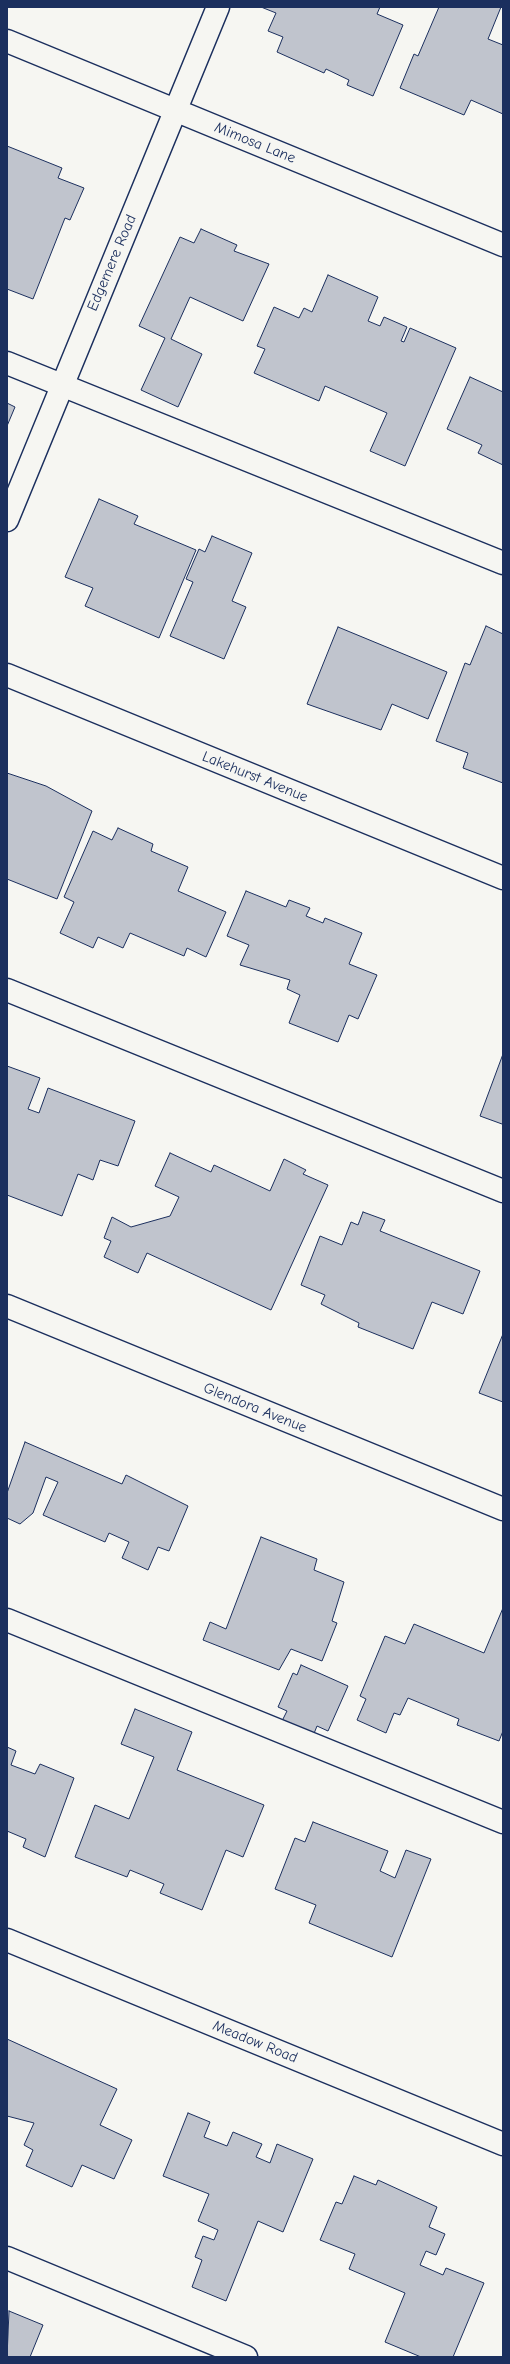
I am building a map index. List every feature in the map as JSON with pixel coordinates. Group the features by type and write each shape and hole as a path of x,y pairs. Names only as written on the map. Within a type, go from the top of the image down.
{"street":[{"name":"Edgemere Road","path":"7,520 60,385 176,111 218,7"},
{"name":"Mimosa Lane","path":"7,41 503,245"},
{"path":"7,363 503,563"},
{"name":"Lakehurst Avenue","path":"7,675 503,878"},
{"path":"7,990 503,1191"},
{"name":"Glendora Avenue","path":"7,1306 503,1509"},
{"path":"7,1620 503,1822"},
{"name":"Meadow Road","path":"7,1940 503,2144"},
{"path":"7,2258 246,2357"}],"building":[{"path":"261,7 380,7 377,14 403,25 373,96 347,85 349,80 326,69 324,73 277,52 283,37 268,31 276,13"},
{"path":"439,7 501,7 488,39 503,45 503,114 471,100 464,115 400,88 414,54 418,56"},
{"path":"7,146 62,168 58,178 84,188 70,220 65,218 33,299 7,289"},
{"path":"201,229 237,245 234,251 269,264 243,321 190,297 171,339 202,354 178,407 141,390 165,338 139,326 180,237 194,243"},
{"path":"328,275 378,297 368,321 380,326 384,317 407,327 401,341 404,342 410,328 456,348 405,466 370,451 387,413 325,386 319,401 254,373 265,349 257,346 274,307 299,318 304,308 312,312"},
{"path":"470,377 503,392 503,465 478,453 482,445 447,429"},
{"path":"7,403 15,407 7,426"},
{"path":"99,499 138,516 134,524 196,550 159,638 85,606 93,588 65,577"},
{"path":"212,536 252,553 232,601 246,607 224,659 170,636 193,582 186,579 199,549 205,552"},
{"path":"486,626 503,634 503,783 463,768 468,753 436,741 465,663 470,665"},
{"path":"338,627 447,672 428,719 392,704 381,730 307,704"},
{"path":"7,773 46,786 92,811 57,899 7,879"},
{"path":"118,828 153,844 151,851 188,867 178,891 226,912 206,957 187,948 184,956 130,933 123,948 98,937 93,948 60,933 74,902 64,897 93,831 112,840"},
{"path":"246,891 286,907 289,900 310,908 306,916 323,923 325,918 362,933 349,964 377,975 358,1019 349,1015 338,1042 289,1023 300,995 287,989 290,980 240,965 249,945 227,936"},
{"path":"503,1054 503,1123 502,1124 480,1116"},
{"path":"7,1066 40,1078 28,1109 39,1113 48,1088 135,1121 118,1166 100,1160 93,1180 78,1174 62,1216 7,1195"},
{"path":"170,1153 211,1172 214,1165 270,1191 284,1159 306,1170 303,1174 328,1185 271,1310 147,1253 138,1273 104,1257 111,1241 104,1238 112,1217 131,1227 170,1216 179,1197 155,1186"},
{"path":"363,1212 385,1220 380,1231 480,1271 463,1314 432,1302 413,1349 358,1327 359,1323 321,1304 325,1295 301,1285 320,1236 342,1245 351,1222 358,1225"},
{"path":"503,1334 503,1402 479,1393"},
{"path":"25,1442 122,1484 126,1475 188,1506 169,1551 158,1547 148,1570 122,1558 129,1542 109,1533 105,1542 43,1515 58,1482 46,1477 33,1513 20,1524 7,1518 7,1493"},
{"path":"261,1537 317,1559 314,1570 344,1582 332,1621 337,1623 322,1661 291,1649 279,1670 203,1640 210,1622 226,1629"},
{"path":"503,1608 503,1731 499,1741 457,1725 459,1719 408,1698 400,1715 394,1713 386,1733 357,1720 366,1699 360,1696 385,1636 405,1644 414,1624 484,1653"},
{"path":"301,1665 348,1686 328,1731 317,1726 313,1736 282,1721 287,1711 278,1707 293,1673 297,1675"},
{"path":"135,1709 192,1732 177,1770 264,1805 243,1857 226,1850 202,1910 160,1893 164,1884 130,1870 127,1877 75,1857 95,1805 129,1819 154,1757 121,1744"},
{"path":"7,1747 16,1751 11,1765 35,1774 40,1764 74,1778 45,1857 23,1847 26,1839 7,1831"},
{"path":"313,1822 388,1851 380,1871 395,1878 406,1850 431,1859 392,1957 309,1923 316,1905 275,1889 295,1838 305,1842"},
{"path":"7,2039 117,2089 100,2125 132,2140 114,2179 82,2165 72,2187 26,2166 33,2150 24,2145 34,2123 7,2116"},
{"path":"188,2113 210,2122 204,2137 227,2146 233,2132 262,2144 256,2157 270,2163 277,2144 313,2159 283,2232 258,2221 226,2301 192,2287 202,2260 195,2257 203,2236 214,2240 218,2230 198,2221 209,2194 163,2176"},
{"path":"354,2176 376,2185 378,2180 437,2207 429,2227 445,2234 436,2255 426,2251 420,2265 443,2275 446,2268 484,2283 453,2357 421,2357 385,2342 405,2293 349,2269 355,2254 320,2240 336,2202 342,2204"},
{"path":"9,2311 43,2325 30,2357 7,2357"}]}
